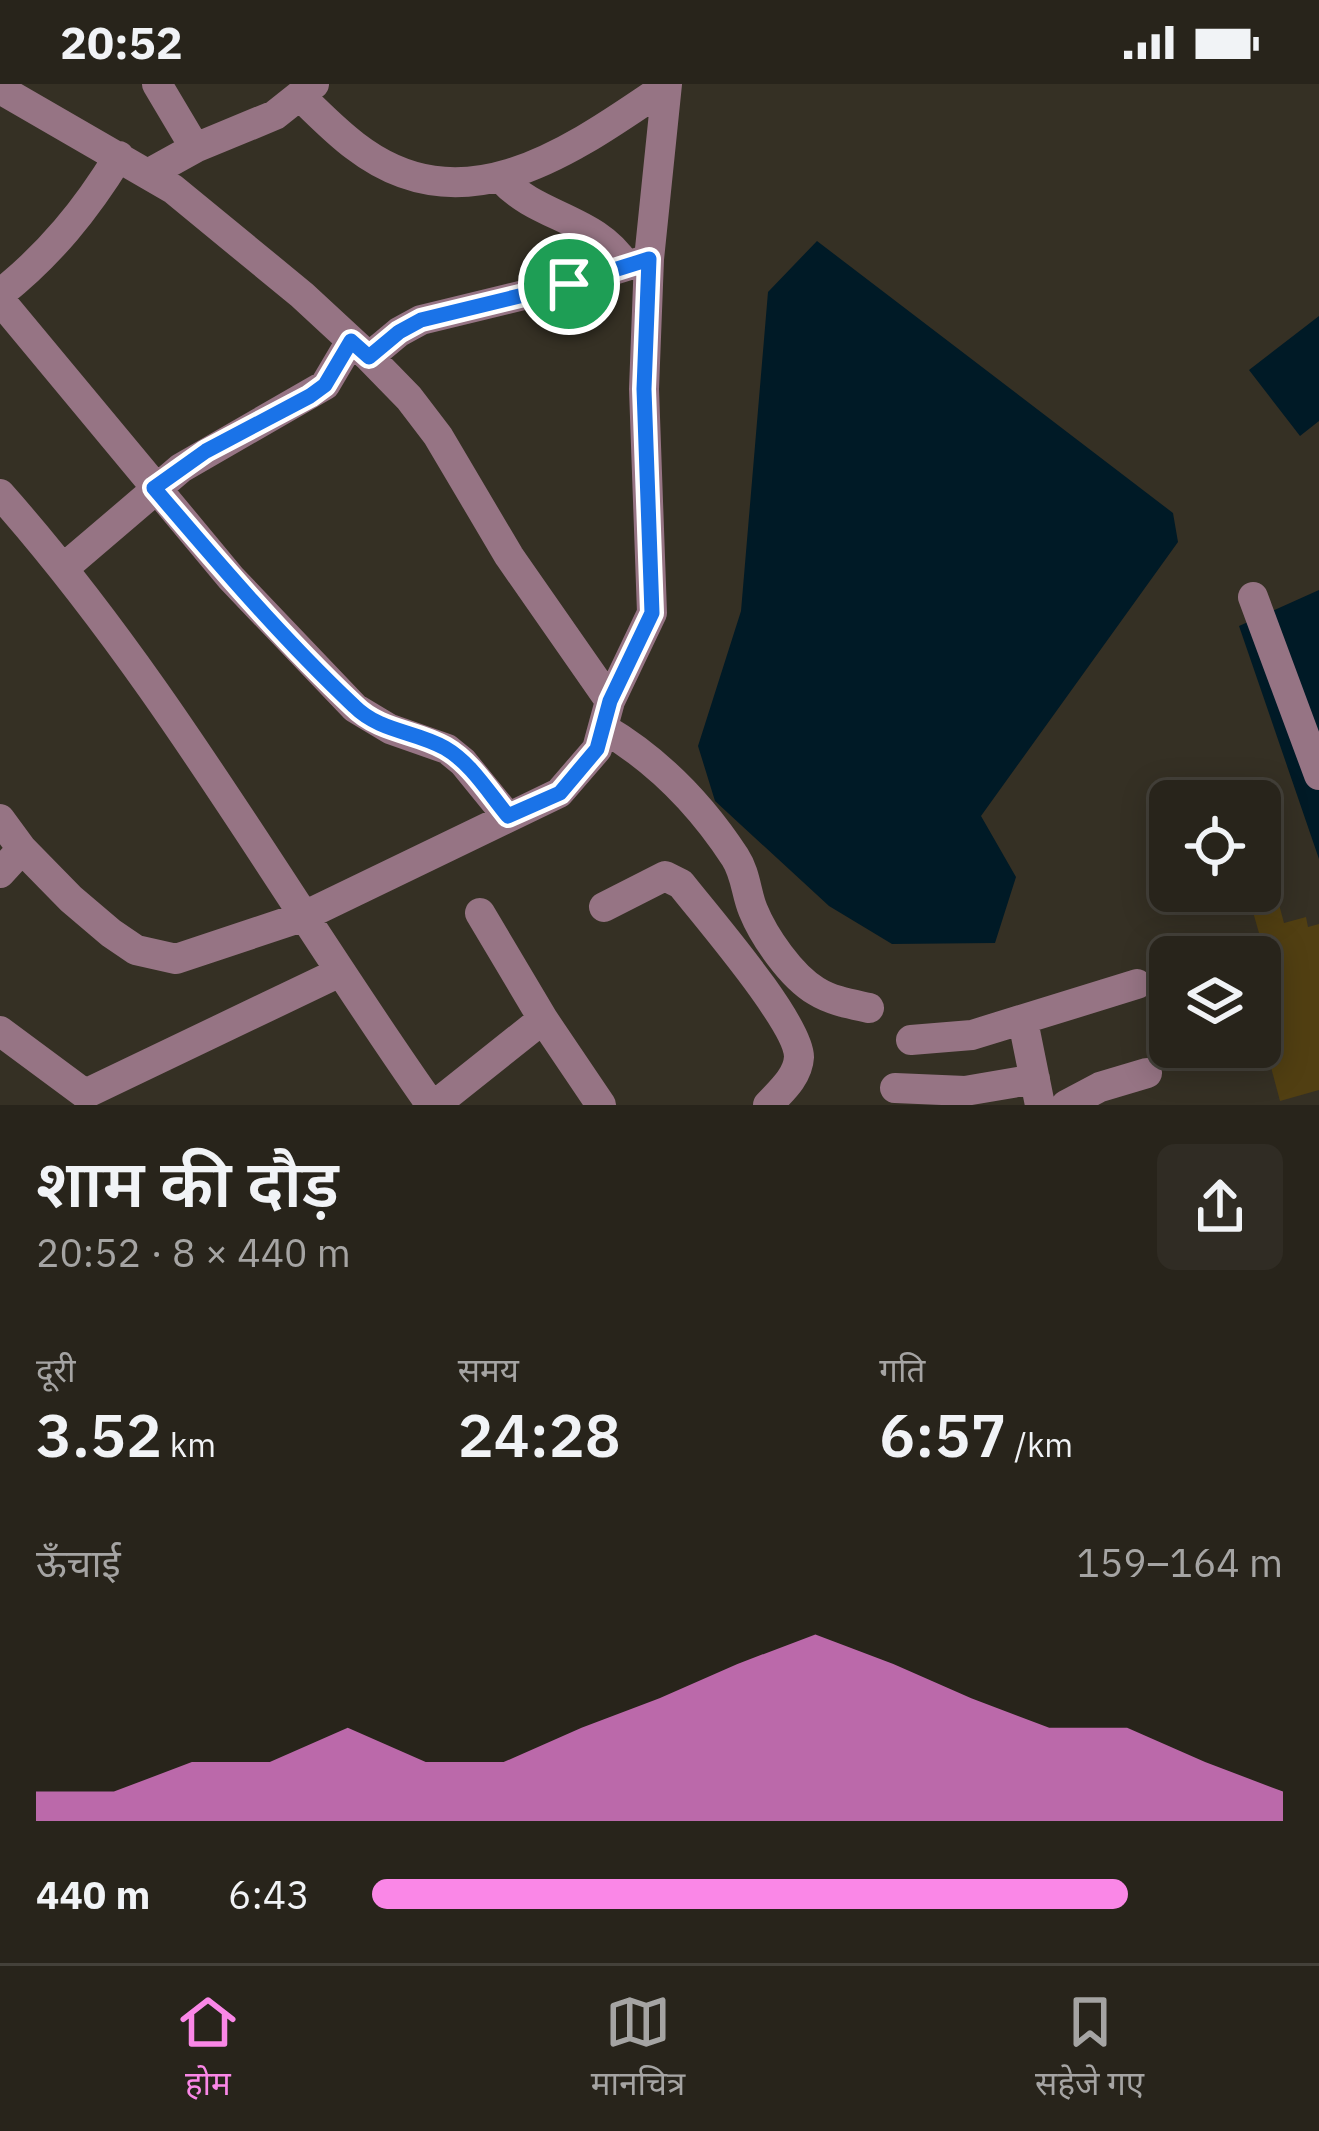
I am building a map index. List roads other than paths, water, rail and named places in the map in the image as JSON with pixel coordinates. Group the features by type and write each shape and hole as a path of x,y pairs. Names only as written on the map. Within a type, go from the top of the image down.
{"street":[{"path":"157,84 195,148"},
{"path":"148,174 195,148 259,123 307,90 356,147 386,165 452,182 502,179 579,143 666,86"},
{"path":"0,820 71,899 136,950 158,958 197,955 302,917 560,793 597,749 606,714 652,613 637,262 666,86"},
{"path":"0,89 173,189 302,295 410,398 438,436 606,714 664,770 735,857 753,910 801,980 835,1000 869,1008"},
{"path":"119,156 59,242 0,297 231,578 355,708 390,729 447,749 508,816"},
{"path":"502,179 637,262"},
{"path":"65,567 154,488 206,451 310,396 360,349 421,320 569,284 637,262"},
{"path":"0,494 65,567 184,735 338,974 433,1105 543,1019"},
{"path":"1253,597 1319,775"},
{"path":"0,873 22,849"},
{"path":"604,907 653,879 665,876 681,884 750,972 790,1031 799,1053 791,1080 768,1105"},
{"path":"480,913 601,1105"},
{"path":"0,1031 85,1094 338,974"},
{"path":"911,1040 972,1035 1137,984"},
{"path":"895,1088 1037,1092 1023,1022"},
{"path":"1066,1105 1100,1087 1147,1073"}],"water":[{"path":"817,241 1173,513 1178,542 981,816 1016,877 995,943 892,944 829,906 715,801 698,746 741,611 768,292"},
{"path":"1319,316 1319,421 1300,436 1249,370"},
{"path":"1319,590 1319,859 1239,626"}]}
